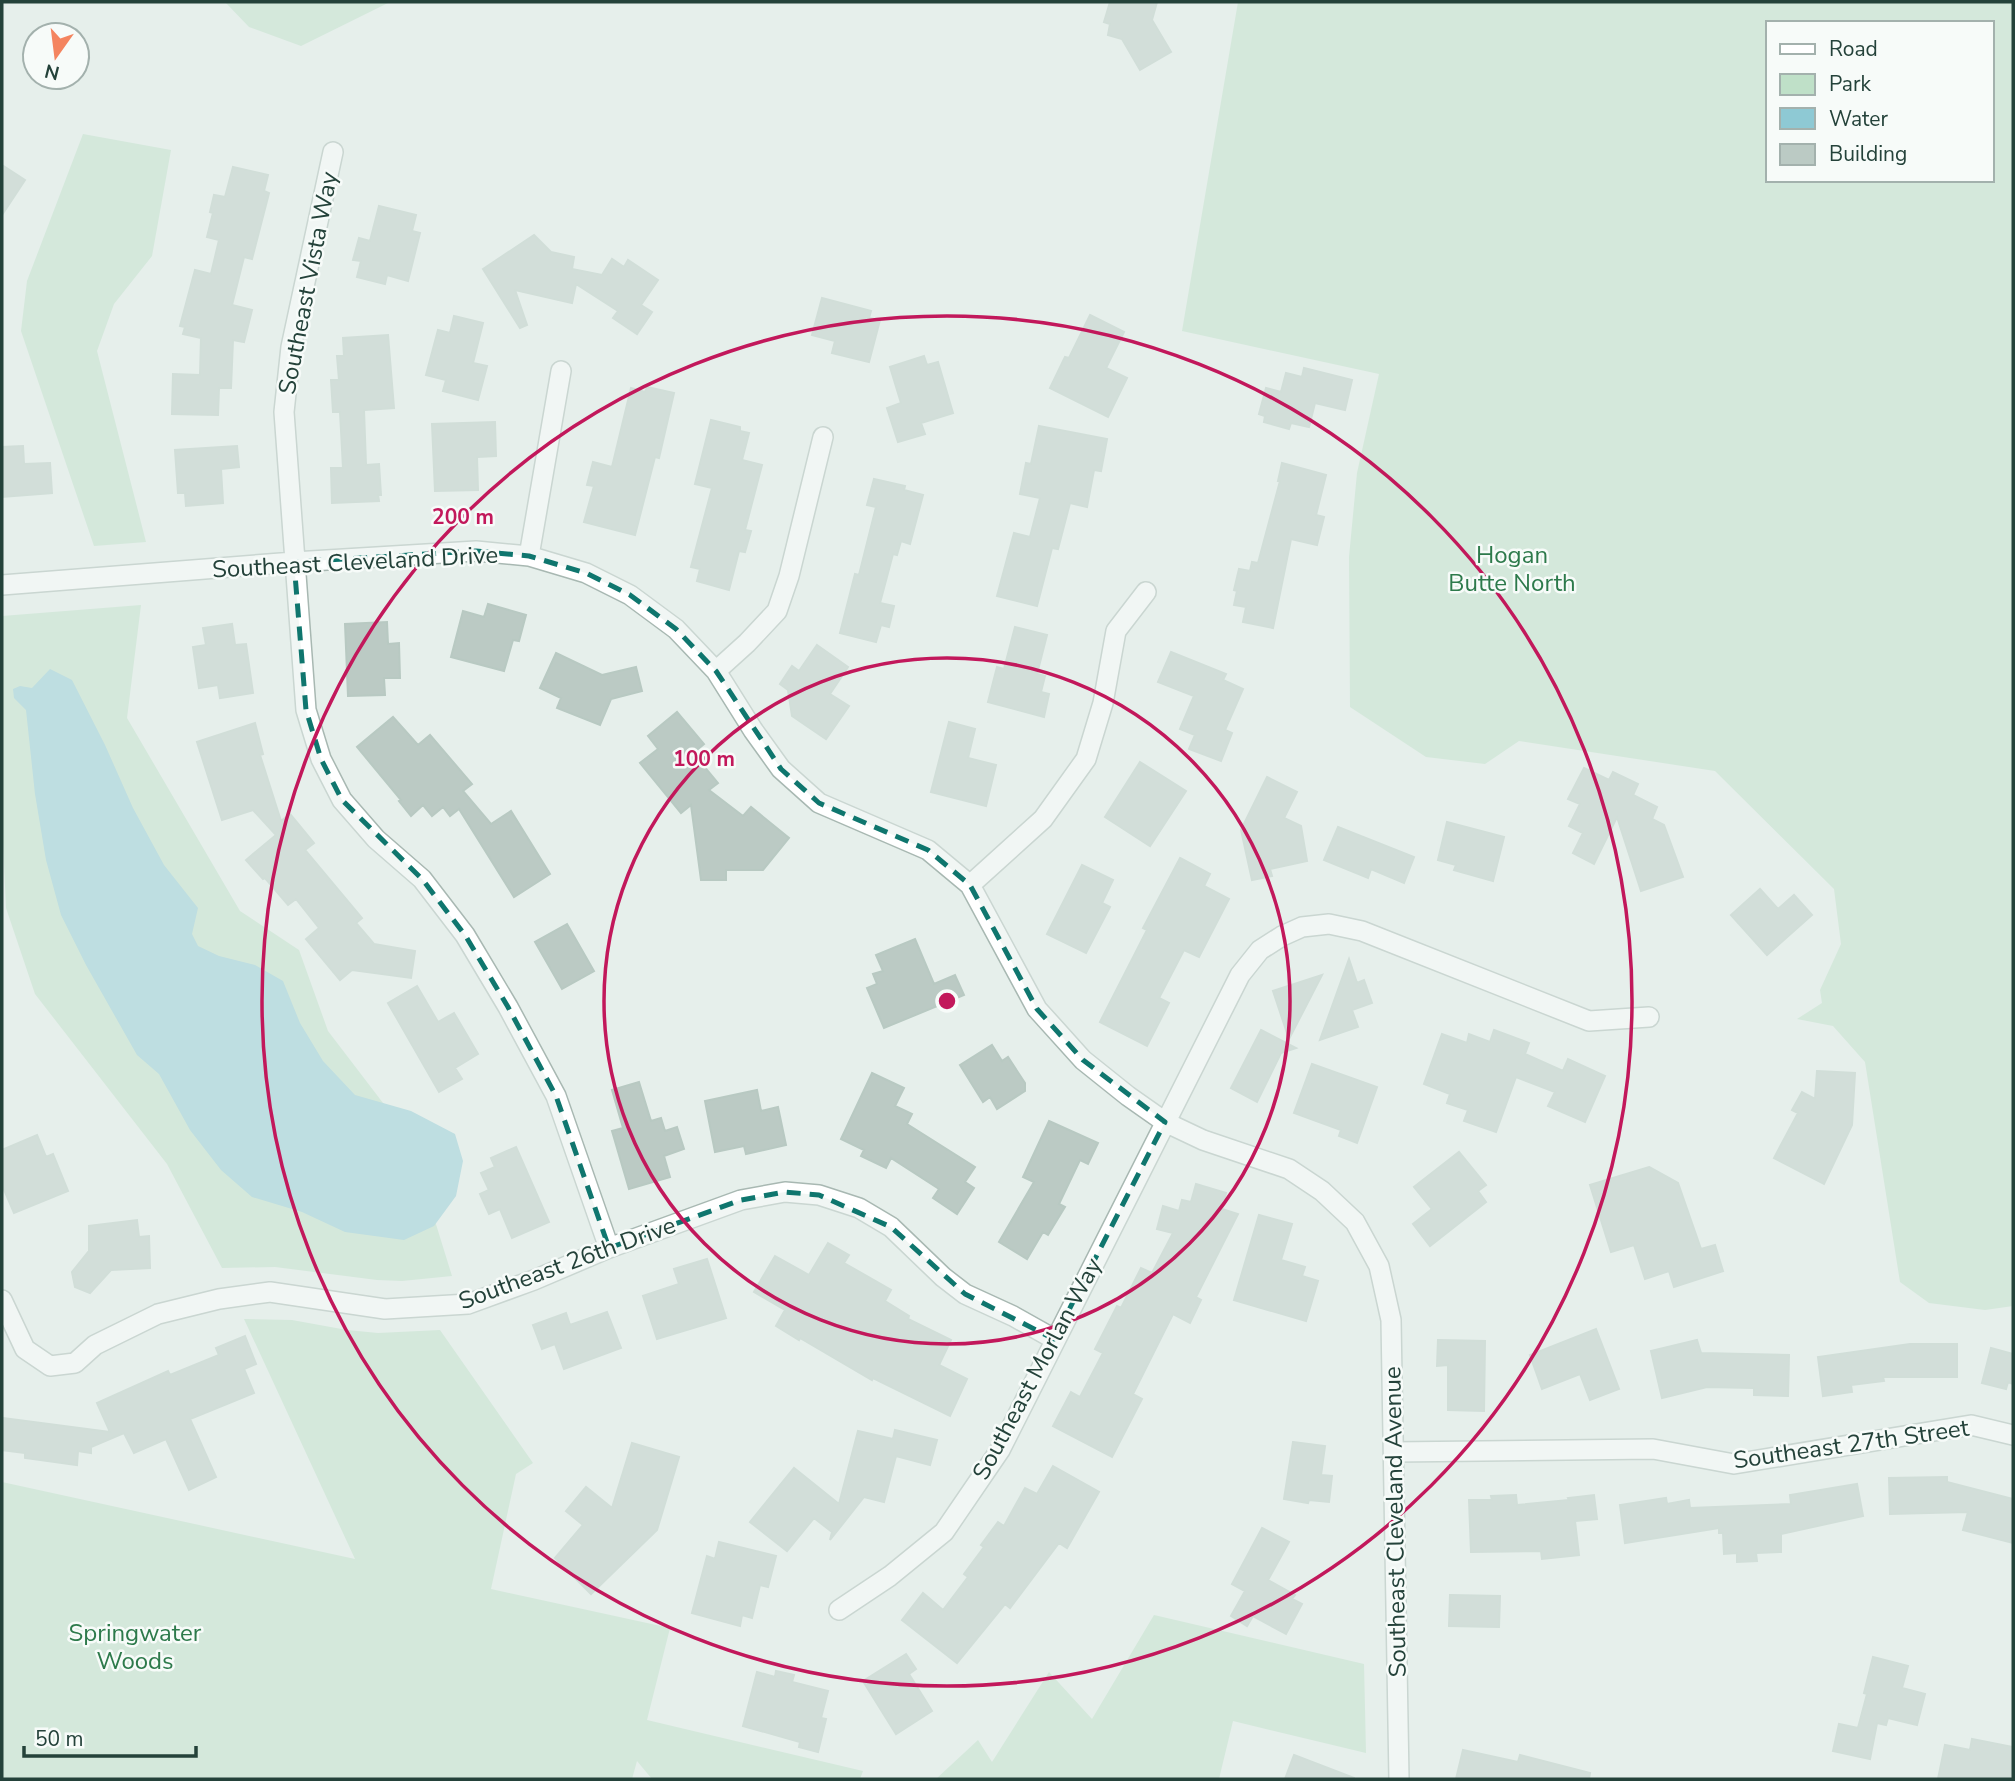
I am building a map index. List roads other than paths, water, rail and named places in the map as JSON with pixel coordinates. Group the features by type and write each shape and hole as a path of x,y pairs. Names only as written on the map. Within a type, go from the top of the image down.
{"street":[{"name":"Southeast Vista Way","path":"333,152 286,376 284,412 306,710 321,759 342,800 376,839 422,879 465,935 508,1007 556,1096 610,1248"},
{"path":"529,556 561,371"},
{"path":"716,671 777,611 789,576 823,437"},
{"name":"Southeast Cleveland Drive","path":"2,585 476,551 529,556 586,573 630,595 676,629 716,671 781,769 819,803 928,850 970,886 1037,1009 1083,1060 1165,1122 1203,1140 1289,1169 1322,1191 1356,1222 1379,1266"},
{"path":"970,886 1043,819 1086,759 1103,703 1116,631 1146,592"},
{"name":"Southeast Morlan Way","path":"839,1610 890,1576 944,1532 1000,1450 1240,975 1259,950 1302,927 1329,924 1362,931 1590,1021 1649,1017"},
{"name":"Southeast 26th Drive","path":"2,1300 25,1349 50,1366 75,1363 95,1345 158,1314 219,1299 270,1292 385,1310 468,1304 741,1200 785,1192 820,1195 859,1208 891,1227 943,1277 965,1294 1054,1339"},
{"name":"Southeast Cleveland Avenue","path":"1379,1266 1391,1320 1399,1779"},
{"name":"Southeast 27th Street","path":"1394,1452 1653,1449 1734,1464 1970,1425 2013,1436"}],"water":[{"path":"50,669 72,680 133,808 164,865 198,908 192,934 198,946 219,956 255,965 283,981 300,1023 323,1061 355,1095 411,1111 455,1134 463,1161 456,1196 434,1226 404,1240 345,1232 302,1212 252,1197 221,1170 190,1130 159,1074 137,1055 61,915 46,860 35,794 26,710 14,698 13,689 20,686 32,688"}],"park label":[{"name":"Hogan Butte North","path":"1512,569"},
{"name":"Springwater Woods","path":"135,1647"}]}
